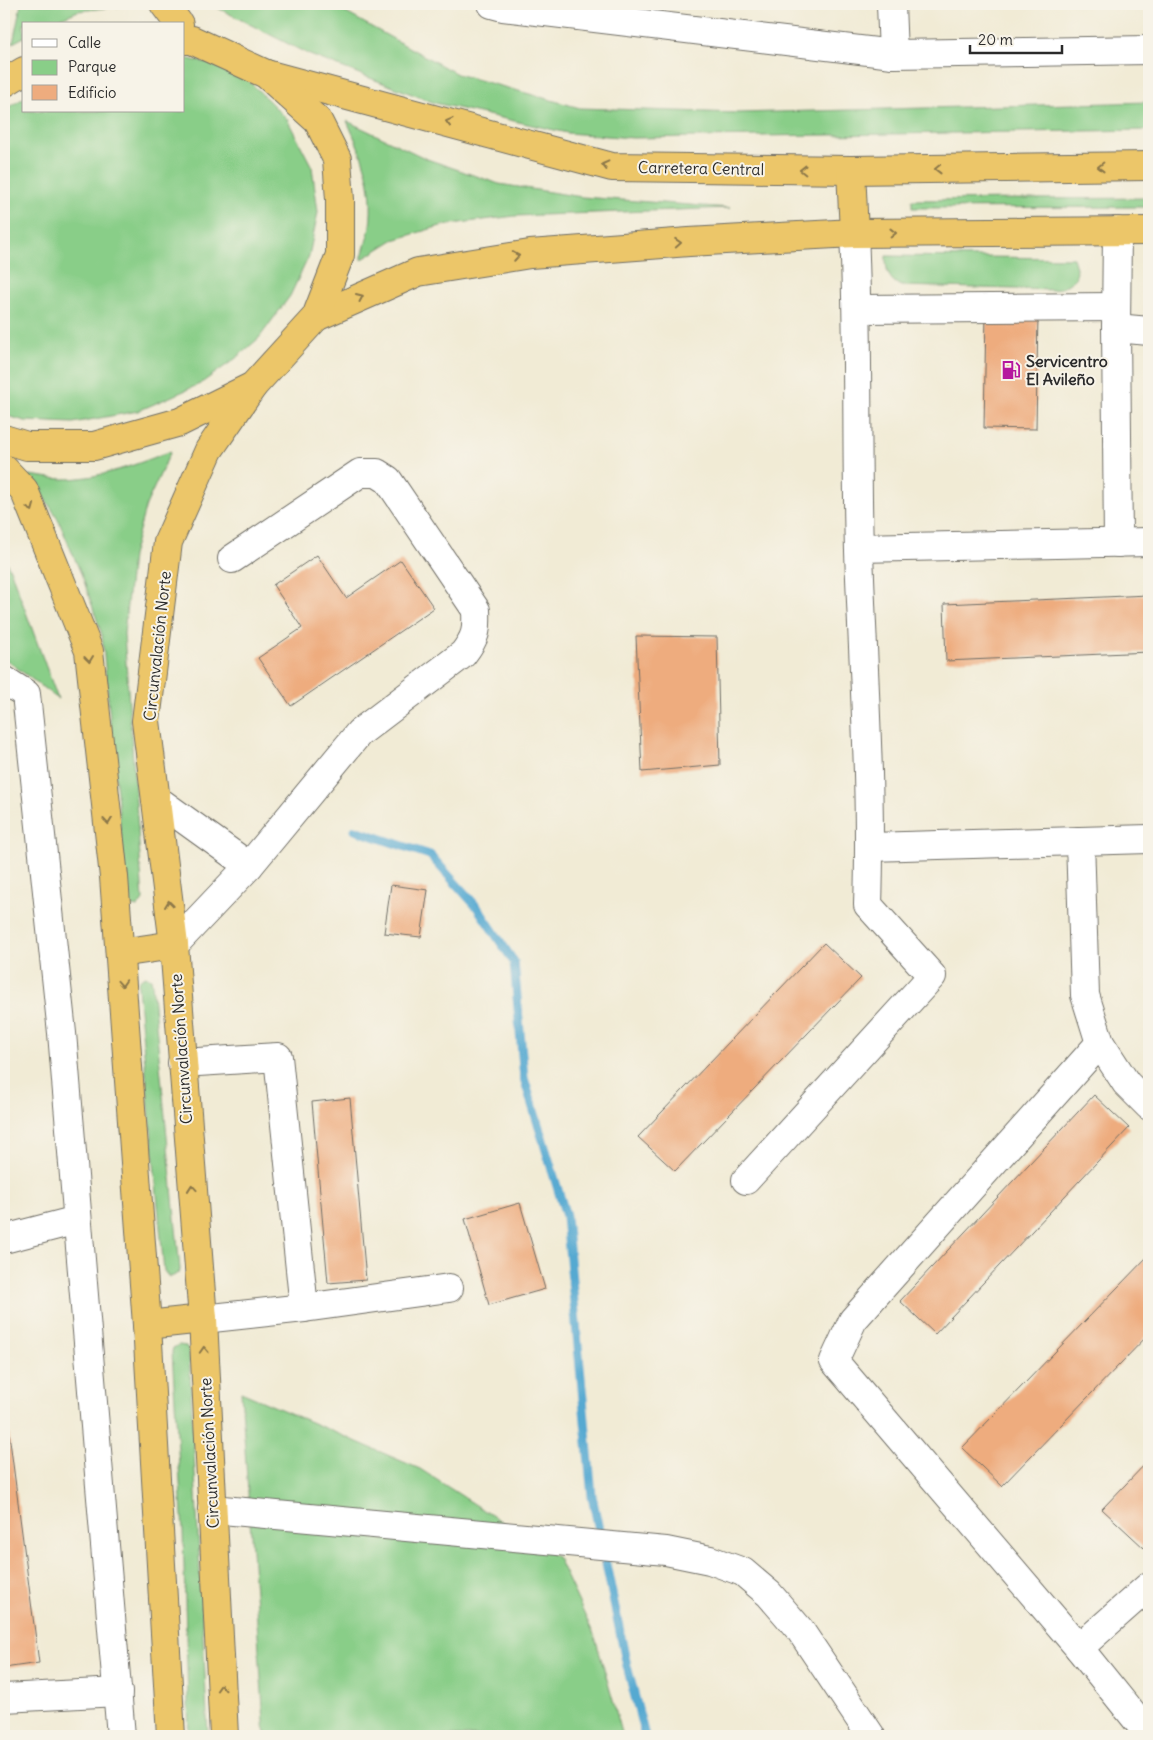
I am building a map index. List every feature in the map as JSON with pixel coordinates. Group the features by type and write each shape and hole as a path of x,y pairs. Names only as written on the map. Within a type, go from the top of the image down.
{"highway":[{"path":"164,4 177,22"},
{"name":"Carretera Central","path":"185,33 266,74 612,166 851,170 1149,166"},
{"path":"4,83 22,72"},
{"name":"Carretera Central","path":"4,440 27,446 94,446 180,422 254,386 316,317 340,255 340,200 337,159 318,121 266,74"},
{"path":"851,170 854,234"},
{"name":"Carretera Central","path":"316,317 418,272 530,254 689,242 854,234 1149,230"},
{"name":"Circunvalación Norte","path":"224,1736 203,1319 174,945 146,721 168,542 208,450 254,386"},
{"path":"4,469 24,490 89,652 114,877 120,953 147,1325 171,1736"},
{"path":"120,953 174,945"},
{"path":"147,1325 203,1319"}],"street":[{"path":"492,4 503,7 547,8 892,54 1149,50"},
{"path":"891,4 892,54"},
{"path":"1117,230 1118,543"},
{"path":"746,1180 932,976 868,905 870,847 859,548 858,309 854,234"},
{"path":"858,309 1116,318 1149,331"},
{"path":"174,945 249,866 359,733 463,654 472,642 477,629 476,610 388,480 377,473 360,472 232,559"},
{"path":"859,548 1149,542"},
{"path":"4,680 26,694 62,1032 121,1736"},
{"path":"156,799 249,866"},
{"path":"870,847 1149,839"},
{"path":"1080,841 1085,995 1100,1042 1126,1082 1149,1106"},
{"path":"1100,1042 853,1320 834,1361 1079,1648 1149,1735"},
{"path":"182,1063 278,1057 304,1308"},
{"path":"4,1239 77,1220"},
{"path":"203,1319 304,1308 449,1288"},
{"path":"212,1509 666,1551 701,1558 743,1572 769,1594 800,1630 871,1736"},
{"path":"1079,1648 1149,1586"},
{"path":"4,1698 118,1692"}],"green space":[{"path":"21,4 123,4 125,6 78,11 52,22 22,22 22,38 13,43"},
{"path":"210,4 330,4 457,74 580,108 738,113 1149,102 1149,130 633,138 567,133 435,103 310,55"},
{"path":"185,58 207,63 247,79 287,119 312,167 318,212 309,256 290,296 259,338 235,359 200,384 138,411 73,423 25,421 4,415 4,110 22,99 22,112 185,112"},
{"path":"347,121 427,159 499,184 582,197 730,208 515,216 444,225 393,240 361,260 370,226 371,198 363,159"},
{"path":"1149,198 1149,207 912,208 912,200"},
{"path":"886,256 1073,258 1077,271 1075,279 1064,287 1054,290 901,286 893,281 889,274"},
{"path":"171,451 146,505 132,556 124,634 143,900 138,907 131,906 127,898 102,635 83,578 57,517 29,475 63,479 104,474"},
{"path":"4,558 10,569 58,699 4,658"},
{"path":"146,976 151,979 152,984 180,1269 179,1273 171,1277 164,1271 138,987 140,980"},
{"path":"179,1345 186,1346 189,1351 208,1736 189,1736 183,1532 172,1352 173,1348"},
{"path":"241,1392 420,1469 558,1558 595,1637 623,1736 265,1736"}],"building":[{"path":"986,313 1038,314 1036,429 984,428"},
{"path":"317,555 346,598 401,560 434,608 291,706 258,658 302,628 273,585"},
{"path":"1149,595 1149,652 946,661 944,604"},
{"path":"636,636 717,637 720,765 642,772"},
{"path":"391,885 428,890 421,937 384,933"},
{"path":"824,943 861,978 675,1171 638,1137"},
{"path":"1094,1095 1129,1128 935,1334 900,1301"},
{"path":"350,1098 366,1280 328,1283 312,1102"},
{"path":"520,1203 545,1289 489,1305 465,1219"},
{"path":"1149,1255 1149,1334 1002,1486 962,1448"},
{"path":"4,1395 39,1663 4,1668"},
{"path":"1149,1460 1149,1542 1144,1548 1102,1509"}],"waterway":[{"path":"355,830 430,855 477,907 514,962 524,1078 566,1216 592,1496 627,1666 645,1736"}],"place":[{"name":"Servicentro El Avileño","path":"1011,370"}]}
